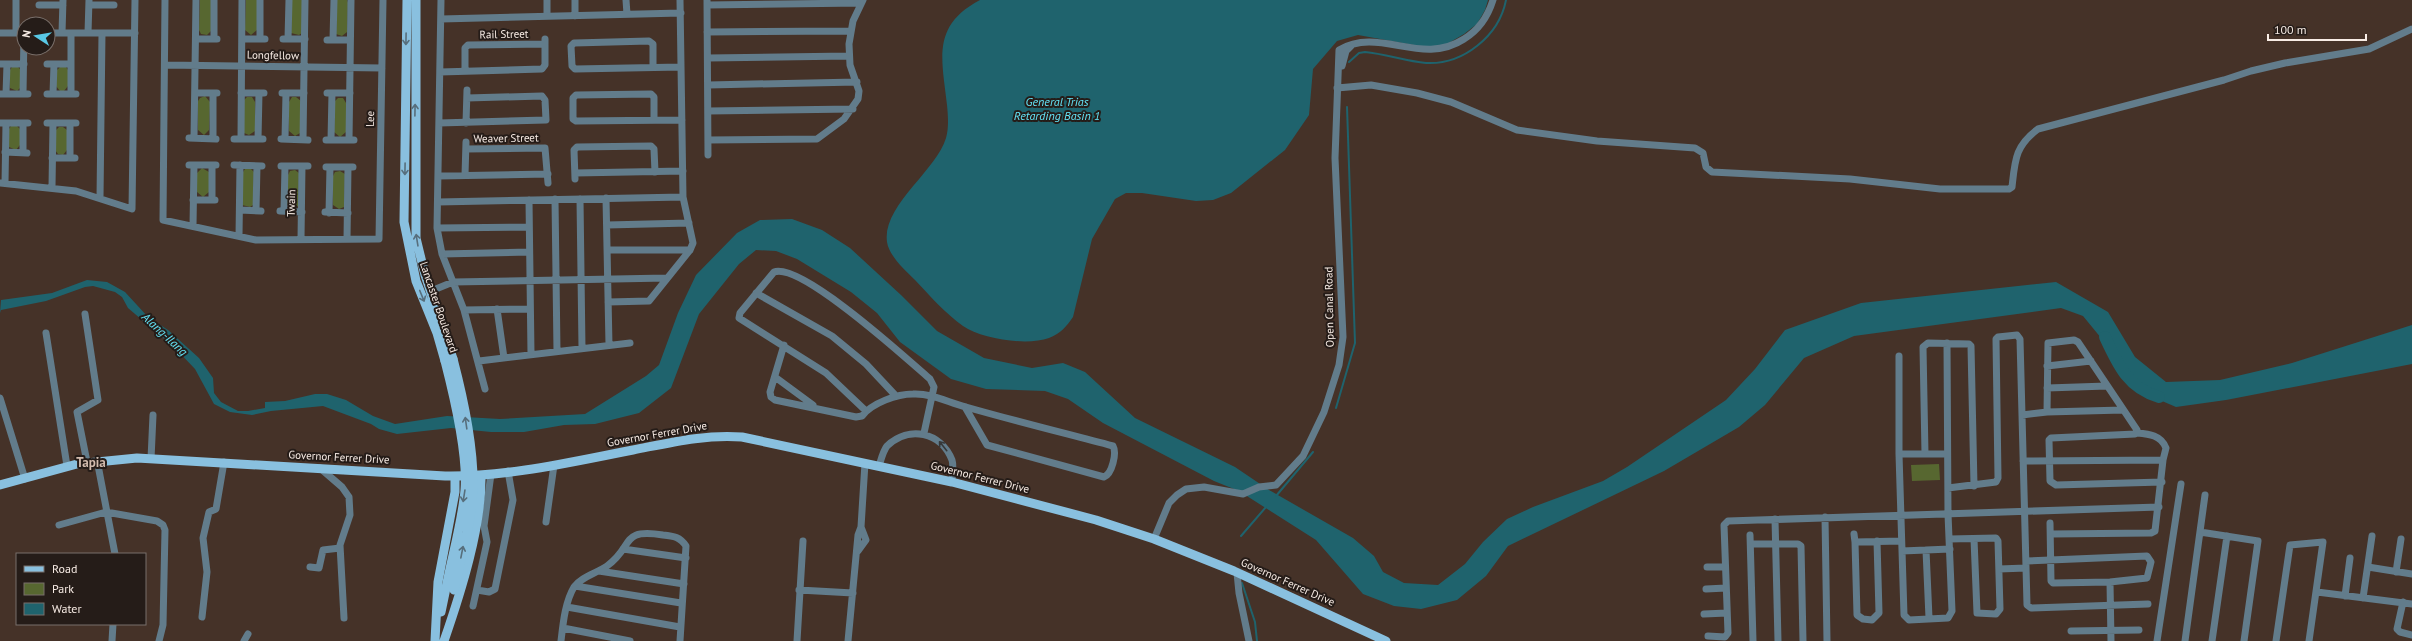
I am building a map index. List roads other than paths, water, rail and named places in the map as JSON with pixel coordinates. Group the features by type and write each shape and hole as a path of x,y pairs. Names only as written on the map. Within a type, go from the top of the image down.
{"main road":[{"name":"Lancaster Boulevard","path":"407,0 404,222 414,274 449,360"},
{"name":"Lancaster Boulevard","path":"416,0 414,220 420,257 431,290 449,360 463,402 473,471 473,489 450,589 435,641"},
{"name":"Governor Ferrer Drive","path":"0,485 67,466 97,460 150,459 320,467 455,476 481,475 554,465 714,436 742,437 952,482 1096,520 1154,539 1238,573 1386,641"},
{"path":"444,641 463,584 482,494 481,475"},
{"path":"435,641 438,582 455,492 455,476"},
{"name":"Lancaster Boulevard","path":"444,641 450,589"}],"street":[{"path":"16,0 18,16"},
{"path":"5,152 25,153 26,123 3,123 5,152 2,183 52,187 76,191 132,209 135,0"},
{"path":"165,0 163,220 256,240 347,239 351,167 328,167 327,213 348,213"},
{"path":"195,93 215,93 214,139 192,138 195,93 196,0"},
{"path":"196,39 216,39 214,0"},
{"path":"241,93 261,93 260,139 238,139 242,66 242,0"},
{"path":"242,39 263,39 260,0"},
{"path":"288,0 285,39 305,39"},
{"path":"304,93 284,93 283,139 306,140 304,93 305,0"},
{"path":"334,0 330,40 350,40"},
{"path":"350,94 329,93 328,140 351,140 351,0"},
{"name":"Lee","path":"347,239 379,239 383,0"},
{"path":"441,0 438,228 442,254 464,310 479,360 485,389"},
{"path":"547,0 547,16"},
{"path":"575,0 575,16"},
{"path":"626,0 627,14"},
{"path":"608,302 649,301 690,250 693,240 683,197 680,0"},
{"name":"Open Canal Road","path":"1154,539 1169,503 1181,492 1192,488 1204,487 1243,494 1260,487 1276,486 1303,456 1310,438 1324,412 1341,355 1343,324 1336,158 1338,75 1346,51 1357,42 1374,41 1423,50 1449,47 1460,42 1476,30 1486,17 1493,0"},
{"path":"708,140 817,139 844,119 853,109 858,99 857,82 851,70 849,56 850,31 862,1 707,3 708,156"},
{"path":"43,3 63,3 62,33"},
{"path":"88,33 89,3 109,4"},
{"path":"441,19 681,13"},
{"path":"1337,88 1371,85 1417,93 1451,102 1517,130 1597,141 1695,148 1703,153 1706,167 1712,172 1850,179 1940,189 2009,189 2012,187 2016,153 2028,137 2038,129 2224,80 2251,71 2369,49 2412,29"},
{"path":"707,32 850,31"},
{"path":"0,33 16,33"},
{"path":"56,33 135,33"},
{"path":"71,33 73,94 50,94 51,64 71,64"},
{"path":"100,198 102,33"},
{"name":"Rail Street","path":"440,72 542,69 545,65 545,42 468,45 465,48 465,71"},
{"path":"653,67 652,42 574,43 571,46 572,66 575,69 681,67"},
{"path":"23,56 24,64 26,94 3,94 3,64 24,64"},
{"path":"708,58 849,56"},
{"name":"Longfellow","path":"165,65 382,68"},
{"path":"708,85 857,82"},
{"path":"466,123 467,90"},
{"path":"654,120 654,97 651,94 576,96 573,98 573,119 576,121 682,120"},
{"path":"439,123 544,121 546,117 545,100 542,96 467,98"},
{"path":"708,111 853,109"},
{"path":"52,158 73,158 73,123 50,123 52,187"},
{"name":"Weaver Street","path":"465,175 466,146 545,148 548,183"},
{"path":"654,172 654,149 651,146 577,147 574,150 575,176 683,171"},
{"path":"193,226 194,200 191,165 214,165 214,200 194,200"},
{"path":"239,236 240,210 237,165 260,166 259,210 240,210"},
{"name":"Twain","path":"301,240 305,166 283,166 282,211 302,212"},
{"path":"438,176 548,174"},
{"path":"438,202 683,197"},
{"path":"606,198 609,345"},
{"path":"555,199 557,351"},
{"path":"580,199 582,348"},
{"path":"529,200 531,354"},
{"path":"607,225 689,223"},
{"path":"438,228 529,227"},
{"path":"607,250 690,250"},
{"path":"442,254 529,252"},
{"path":"866,410 826,373 739,318 740,313 774,272 778,271 819,290 855,314 930,379 934,387 924,433"},
{"path":"431,290 453,282 667,278"},
{"path":"756,293 832,336 866,364 896,396"},
{"path":"497,309 504,358"},
{"path":"464,310 530,309"},
{"path":"85,314 98,400 93,405 76,412 87,462"},
{"path":"46,332 67,466"},
{"path":"1948,488 1993,484 1998,478 1996,339 1998,337 2017,335 2020,339 2027,605 2031,608 2148,604"},
{"path":"2047,412 2046,346 2052,341 2074,340 2078,342 2137,428 2137,433"},
{"path":"479,360 630,343"},
{"path":"1925,454 1924,347 1928,343 1965,343 1971,346 1974,486"},
{"path":"1899,356 1900,515 1904,615 1909,620 1948,618 1951,615 1947,454 1947,343"},
{"path":"784,346 771,397 775,400 856,417 862,416 866,410 896,396 914,394 932,396 965,407 1113,446 1115,453 1110,473 1104,477 987,445 965,407"},
{"path":"2047,366 2091,361"},
{"path":"775,377 814,407"},
{"path":"2047,388 2107,386"},
{"path":"0,398 25,479"},
{"path":"2022,414 2124,410"},
{"path":"150,459 153,416"},
{"path":"879,466 886,447 903,434 924,433 942,443 953,461 952,482"},
{"path":"2051,534 2151,532 2155,530 2162,482 2163,460 2166,448 2161,440 2156,436 2137,433 2051,438 2049,461 2050,481 2056,485 2162,482"},
{"path":"1899,454 1947,454"},
{"path":"97,460 115,553"},
{"path":"2024,461 2163,460"},
{"path":"202,617 207,572 203,533 209,512 216,509 224,462"},
{"path":"848,641 858,551 866,540 861,527 865,463"},
{"path":"546,522 554,465"},
{"path":"320,467 342,487 349,497 350,515 341,537 340,548 344,618"},
{"path":"477,590 489,592 495,589 513,500 508,471"},
{"path":"473,606 487,542 484,526 491,474"},
{"path":"2157,641 2181,484"},
{"path":"2185,641 2205,495"},
{"path":"1708,636 1727,635 1725,567 1726,522 2025,510 2159,507"},
{"path":"59,525 106,512 116,512 157,521 163,524 166,530 163,625 158,641"},
{"path":"1825,517 1828,641"},
{"path":"1775,519 1778,641"},
{"path":"1999,569 2051,559 2147,556 2150,558 2147,578 2145,580 2110,582 2053,583 2051,581 2051,559 2051,534 2050,523"},
{"path":"561,641 567,607 575,586 615,559 633,536 638,533 646,532 682,539 686,546 684,584 681,603 680,641"},
{"path":"2200,532 2258,542 2244,641"},
{"path":"1854,534 1857,616 1863,619 1872,620 1879,613 1877,541"},
{"path":"1750,535 1753,641"},
{"path":"2212,641 2227,536"},
{"path":"2363,598 2372,536"},
{"path":"1950,539 1996,538 1998,541 1999,613 1981,615 1977,613 1974,539"},
{"path":"2396,572 2401,539"},
{"path":"797,641 803,541"},
{"path":"1855,542 1901,541"},
{"path":"2276,641 2290,545 2323,542 2309,641"},
{"path":"1750,544 1798,544 1801,546 1803,641"},
{"path":"310,567 319,568 322,550 340,548"},
{"path":"623,549 686,558"},
{"path":"1902,551 1950,549"},
{"path":"1926,550 1929,618"},
{"path":"2345,596 2350,558"},
{"path":"1707,567 1725,567"},
{"path":"2368,567 2412,574"},
{"path":"599,571 684,584"},
{"path":"1238,573 1239,593 1250,641"},
{"path":"2110,582 2111,641"},
{"path":"575,586 681,603"},
{"path":"1706,589 1726,588"},
{"path":"799,590 853,593"},
{"path":"2317,592 2412,604"},
{"path":"2403,602 2397,629 2400,632 2412,635"},
{"path":"567,607 680,627"},
{"path":"1704,614 1727,613"},
{"path":"112,641 113,625"},
{"path":"563,628 630,641"},
{"path":"2071,631 2139,630"},
{"path":"244,641 248,634"}],"water":[{"name":"General Trias Retarding Basin 1","path":"980,0 1488,0 1485,10 1477,24 1447,44 1430,48 1358,35 1337,41 1313,69 1309,115 1285,150 1231,193 1213,200 1196,201 1142,193 1126,193 1115,199 1092,239 1073,317 1063,329 1049,338 1017,341 993,338 971,331 956,321 894,258 887,242 888,229 893,215 901,202 932,163 946,138 948,130 948,117 942,58 943,45 947,33 953,21 964,10"},
{"name":"Alang-Ilang","path":"792,219 822,230 850,248 937,331 984,358 1032,368 1063,363 1085,372 1135,418 1235,467 1269,490 1353,538 1374,556 1383,572 1404,583 1438,585 1465,564 1483,542 1507,519 1533,507 1603,481 1627,467 1726,400 1755,369 1785,330 1861,303 2056,282 2108,312 2135,357 2166,382 2220,380 2292,363 2412,325 2412,364 2226,400 2176,407 2148,395 2083,316 2061,308 1854,336 1804,358 1765,405 1739,427 1664,471 1508,546 1486,576 1457,600 1421,609 1394,606 1363,594 1316,540 1239,491 1214,481 1103,423 1068,399 1045,391 986,389 951,379 900,342 877,313 851,292 797,259 776,251 756,250 739,264 699,314 671,388 639,413 595,424 564,425 524,432 491,432 451,428 397,434 379,429 371,424 323,406 271,411 252,415 230,412 214,404 195,369 176,349 128,308 122,297 115,292 93,286 85,287 46,301 1,310 0,313 1,300 52,293 87,280 107,282 125,292 148,317 168,330 199,358 213,378 214,393 221,402 238,411 265,408 265,402 285,401 315,394 327,394 346,400 373,416 395,424 447,416 500,419 585,414 646,376 659,365 678,313 696,275 737,233 760,220"}],"waterway":[{"path":"1349,62 1359,53 1365,52 1426,63 1453,59 1477,46 1487,36 1496,25 1506,0"},
{"path":"1336,408 1355,343 1347,107"},
{"path":"2105,337 2125,374 2139,388 2159,397"},
{"path":"1276,496 1313,452"},
{"path":"1241,536 1266,507"},
{"path":"1242,583 1255,622 1257,641"}],"district":[{"name":"Tapia","path":"91,462"}]}
